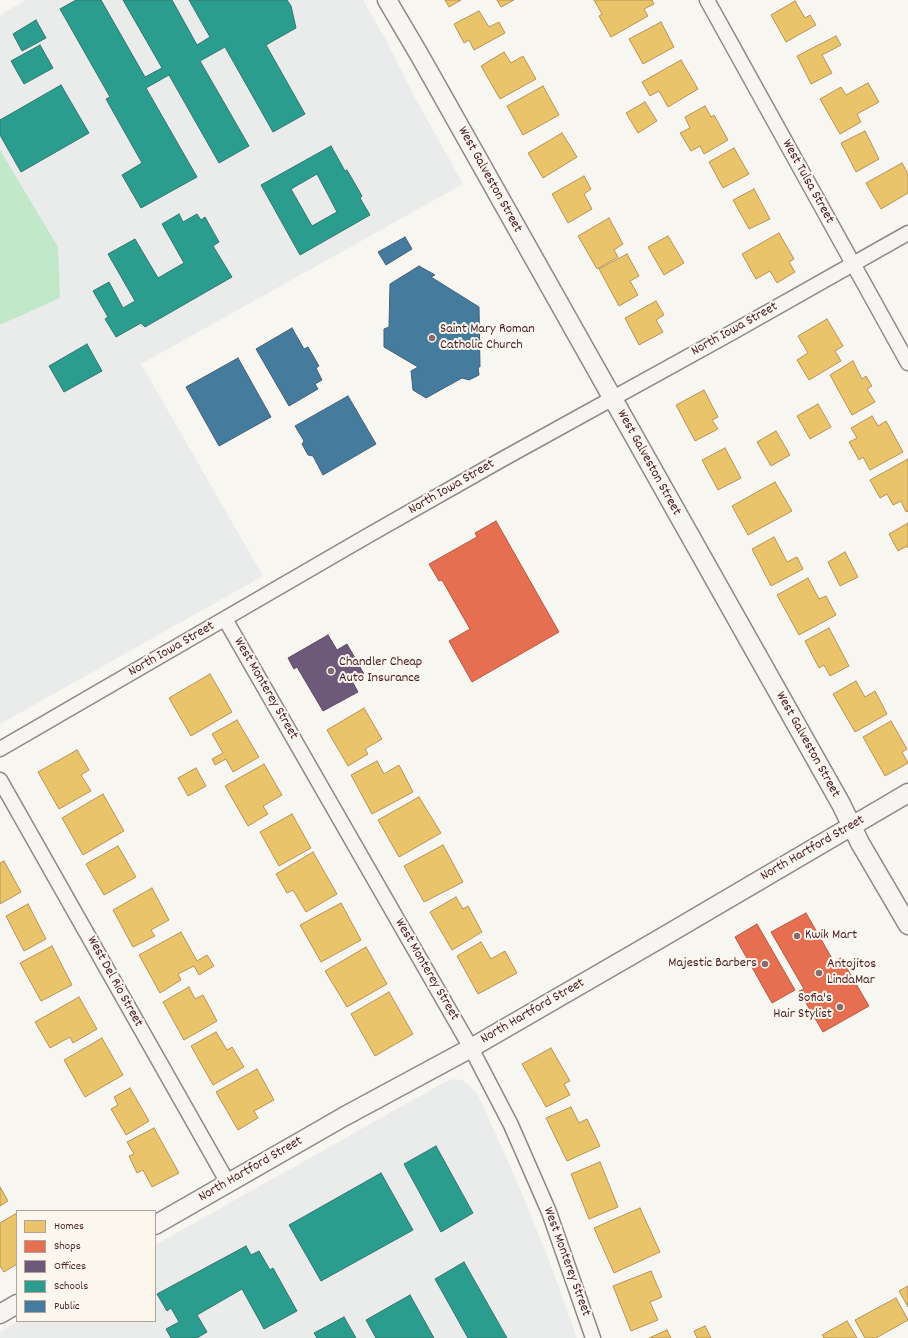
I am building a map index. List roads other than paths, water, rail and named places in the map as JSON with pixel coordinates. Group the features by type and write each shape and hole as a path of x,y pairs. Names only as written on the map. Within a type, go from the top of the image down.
{"street":[{"name":"West Galveston Street","path":"387,0 908,925"},
{"name":"West Tulsa Street","path":"707,0 908,363"},
{"name":"North Iowa Street","path":"0,749 444,493 731,333 908,232"},
{"name":"West Monterey Street","path":"225,619 471,1048 511,1124 549,1212 593,1338"},
{"name":"West Del Rio Street","path":"0,780 228,1183"},
{"name":"North Hartford Street","path":"156,1224 345,1116 471,1048 908,793"},
{"path":"0,1314 16,1305"}],"place":[{"name":"Saint Mary Roman Catholic Church","path":"432,338"},
{"name":"Chandler Cheap Auto Insurance","path":"331,671"},
{"name":"Kwik Mart","path":"797,936"},
{"name":"Majestic Barbers","path":"765,964"},
{"name":"Antojitos LindaMar","path":"819,973"},
{"name":"Sofia's Hair Stylist","path":"840,1007"}]}
